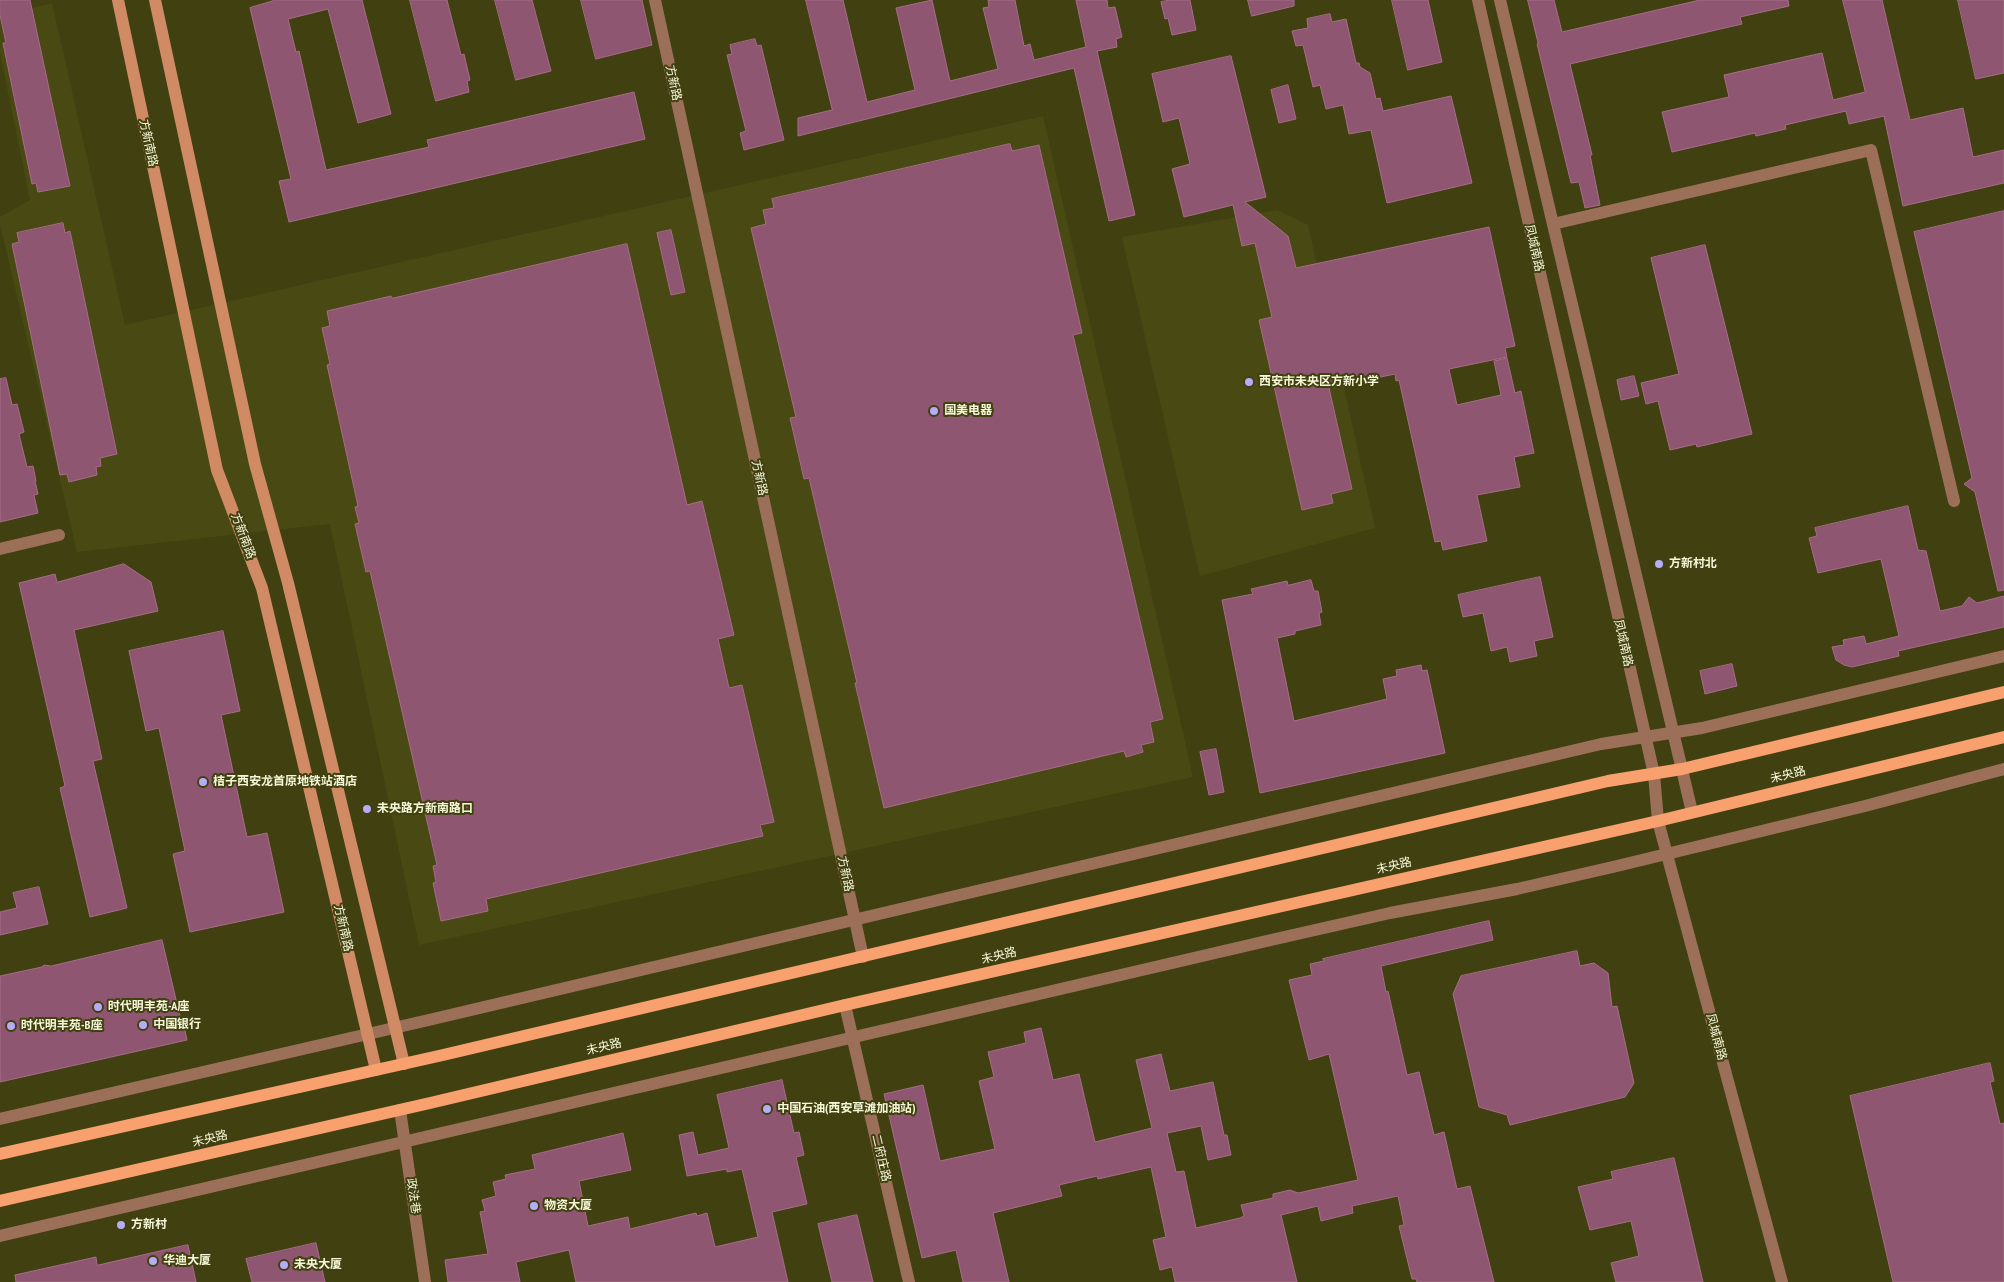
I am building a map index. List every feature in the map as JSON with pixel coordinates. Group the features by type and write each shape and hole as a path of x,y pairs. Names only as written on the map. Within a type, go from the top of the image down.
{"main road":[{"name":"方新南路","path":"118,0 217,470 262,588 376,1070"},
{"path":"155,0 255,464 288,583 404,1064"},
{"path":"0,1154 404,1064 1608,781 1682,770 2004,692"},
{"name":"未央路","path":"0,1201 400,1110 845,1004 1658,821 2004,737"}],"street":[{"name":"方新路","path":"655,0 863,957"},
{"name":"凤城南路","path":"1478,0 1654,774 1658,821 1782,1282"},
{"name":"凤城南路","path":"1500,0 1692,812"},
{"path":"1553,224 1871,150 1954,501"},
{"path":"0,549 59,535"},
{"path":"0,1118 396,1028 1602,744 1702,728 2004,656"},
{"path":"0,1236 1280,938 1390,913 1518,889 1865,806 2004,769"},
{"name":"二府庄路","path":"845,1004 909,1282"},
{"name":"政法巷","path":"400,1110 425,1282"}],"shaded area":[{"path":"52,3 125,325 1043,116 1193,777 419,945 330,524 77,552 0,224 0,217 30,200 0,53 0,17"},
{"name":"西安市未央区方新小学","path":"1277,210 1308,225 1375,528 1200,576 1122,237"}],"building":[{"path":"0,0 30,0 70,186 38,192 36,183 32,184 3,43 6,43 0,15"},
{"path":"276,0 362,0 391,114 358,123 328,9 288,19 296,52 299,51 326,170 429,147 427,140 634,92 645,139 289,222 279,181 291,179 250,8"},
{"path":"410,0 447,0 461,55 464,54 470,80 467,81 469,92 436,101"},
{"path":"495,0 532,0 551,71 516,80"},
{"path":"581,0 642,0 652,45 596,59"},
{"path":"806,0 843,0 867,102 915,90 896,8 932,0 950,81 998,69 983,8 989,7 988,0 1015,0 1024,46 1030,44 1034,60 1086,47 1076,0 1107,0 1108,8 1115,7 1122,37 1116,39 1117,47 1097,51 1135,215 1109,221 1074,68 798,136 798,118 832,110"},
{"path":"1190,0 1196,30 1172,35 1168,18 1165,19 1161,2"},
{"path":"1248,0 1294,0 1294,6 1252,16"},
{"path":"1392,0 1428,0 1442,62 1408,70"},
{"path":"1528,0 1554,0 1562,32 1700,0 1788,0 1789,6 1740,17 1742,24 1570,64 1592,155 1590,155 1600,205 1585,208 1579,182 1571,183"},
{"path":"1843,0 1882,0 1910,120 1963,108 1973,157 2004,150 2004,183 1903,206 1884,116 1849,124 1846,111 1785,125 1786,129 1756,136 1755,133 1672,152 1662,112 1729,97 1724,75 1822,53 1833,100 1865,92"},
{"path":"1958,0 2004,0 2004,73 1976,79"},
{"path":"1330,14 1332,22 1346,19 1356,63 1359,63 1360,67 1370,73 1376,99 1380,98 1383,111 1451,96 1472,183 1387,203 1371,130 1349,134 1343,105 1326,109 1320,85 1313,87 1303,45 1296,46 1292,31 1308,28 1307,19"},
{"path":"755,39 757,46 761,45 784,140 744,150 740,133 746,131 727,55 732,54 730,45"},
{"path":"1231,56 1266,197 1245,202 1288,236 1296,268 1489,227 1515,346 1505,348 1507,357 1449,369 1457,405 1501,395 1494,361 1507,358 1515,393 1521,391 1534,453 1514,457 1520,487 1477,495 1487,541 1443,550 1441,541 1435,542 1399,380 1396,381 1395,374 1329,388 1352,489 1331,494 1333,503 1302,510 1259,320 1272,317 1255,243 1242,246 1233,205 1184,217 1172,169 1190,164 1179,118 1163,122 1152,74"},
{"path":"1288,85 1296,119 1279,123 1271,90"},
{"path":"1010,144 1012,151 1039,145 1082,333 1073,335 1163,719 1150,722 1154,742 1141,745 1143,752 1126,757 1124,751 884,808 809,478 804,479 790,418 796,417 751,228 766,224 763,210 774,208 772,199"},
{"path":"2004,211 2004,590 1998,591 1975,492 1964,484 1972,478 1914,232"},
{"path":"63,223 65,233 70,231 117,454 100,458 101,466 96,467 97,475 69,482 67,474 60,475 12,244 19,242 17,233"},
{"path":"671,230 685,292 671,295 657,233"},
{"path":"627,244 687,505 702,501 734,635 718,639 729,688 742,685 774,822 760,825 763,836 486,899 488,911 441,921 433,883 436,882 433,866 437,865 370,571 366,572 355,524 359,523 355,507 358,506 327,365 330,364 322,328 330,326 327,311"},
{"path":"1705,245 1752,434 1697,447 1696,444 1670,450 1658,401 1646,404 1641,383 1679,374 1651,258"},
{"path":"1634,376 1639,396 1621,400 1617,380"},
{"path":"6,378 12,405 17,404 24,432 19,434 27,467 33,466 38,494 34,495 38,513 0,522 0,379"},
{"path":"1908,506 1918,550 1926,551 1940,611 1962,606 1969,597 1977,603 2004,596 2004,627 1898,651 1899,656 1852,667 1844,665 1836,660 1832,647 1844,645 1843,640 1864,636 1866,644 1899,636 1881,559 1818,573 1809,538 1817,536 1815,528"},
{"path":"124,564 151,582 158,611 74,630 102,759 93,761 127,908 90,917 60,788 65,786 19,583 55,574 57,582"},
{"path":"1540,577 1553,637 1534,641 1537,656 1510,662 1507,647 1491,651 1483,613 1463,617 1458,595"},
{"path":"1311,580 1314,591 1318,591 1322,612 1319,613 1321,625 1295,631 1295,634 1277,638 1294,721 1387,699 1383,679 1397,676 1396,670 1421,665 1422,671 1427,670 1445,753 1260,793 1222,600 1253,594 1251,589 1287,581 1288,585"},
{"name":"桔子西安龙首原地铁站酒店","path":"223,631 240,711 221,715 247,837 267,833 284,912 190,932 173,854 185,851 159,728 146,731 129,651"},
{"path":"1732,664 1737,686 1705,694 1700,671"},
{"path":"1216,749 1224,792 1209,795 1200,752"},
{"path":"39,887 48,924 0,935 0,912 17,908 13,893"},
{"path":"1489,921 1493,940 1381,966 1407,1075 1419,1072 1434,1135 1444,1132 1457,1189 1470,1186 1494,1282 1417,1282 1416,1279 1412,1279 1399,1226 1404,1225 1398,1196 1352,1206 1353,1213 1321,1221 1318,1206 1281,1215 1297,1282 1175,1282 1172,1267 1160,1270 1153,1240 1166,1237 1151,1167 1098,1179 1097,1176 1059,1185 1062,1196 993,1213 1009,1282 963,1282 956,1250 922,1258 884,1094 923,1085 940,1161 995,1149 979,1081 994,1077 988,1052 1026,1043 1024,1032 1041,1028 1053,1080 1079,1074 1095,1142 1152,1128 1136,1060 1161,1054 1170,1091 1213,1082 1224,1135 1227,1135 1231,1155 1208,1160 1201,1126 1167,1133 1176,1172 1184,1171 1196,1228 1240,1218 1244,1216 1241,1205 1273,1198 1273,1194 1290,1190 1298,1193 1358,1180 1329,1054 1309,1060 1289,980 1312,975 1310,964 1324,961 1323,959"},
{"name":"时代明丰苑-A座","path":"162,940 187,1040 0,1082 0,976"},
{"path":"1577,951 1580,966 1594,963 1608,973 1612,1007 1617,1006 1634,1083 1625,1097 1510,1125 1507,1115 1479,1107 1453,994 1461,976"},
{"path":"1990,1063 1994,1081 1990,1082 2000,1124 2004,1123 2004,1282 1893,1282 1850,1096"},
{"path":"782,1080 794,1133 799,1132 804,1155 796,1157 807,1204 772,1212 788,1282 576,1282 569,1250 516,1262 520,1282 448,1282 445,1260 488,1254 480,1212 485,1211 482,1200 496,1196 493,1182 506,1179 505,1175 535,1169 532,1155 623,1133 631,1170 579,1181 588,1226 628,1217 630,1229 696,1213 697,1216 707,1213 715,1247 758,1237 742,1169 727,1172 727,1169 687,1176 679,1135 693,1132 698,1155 729,1148 717,1095"},
{"path":"1674,1158 1703,1282 1616,1282 1611,1263 1639,1256 1631,1221 1590,1230 1578,1187 1613,1179 1611,1172"},
{"path":"857,1215 873,1282 832,1282 818,1224"},
{"name":"未央大厦","path":"316,1243 325,1282 252,1282 246,1259"},
{"name":"华迪大厦","path":"188,1245 196,1282 16,1282 15,1275 96,1257 97,1265"}],"place":[{"name":"西安市未央区方新小学","path":"1249,382"},
{"name":"国美电器","path":"934,411"},
{"name":"方新村北","path":"1659,564"},
{"name":"桔子西安龙首原地铁站酒店","path":"203,782"},
{"name":"未央路方新南路口","path":"367,809"},
{"name":"时代明丰苑-A座","path":"98,1007"},
{"name":"中国银行","path":"143,1025"},
{"name":"时代明丰苑-B座","path":"11,1026"},
{"name":"中国石油(西安草滩加油站)","path":"767,1109"},
{"name":"物资大厦","path":"534,1206"},
{"name":"方新村","path":"121,1225"},
{"name":"华迪大厦","path":"153,1261"},
{"name":"未央大厦","path":"284,1265"}]}
